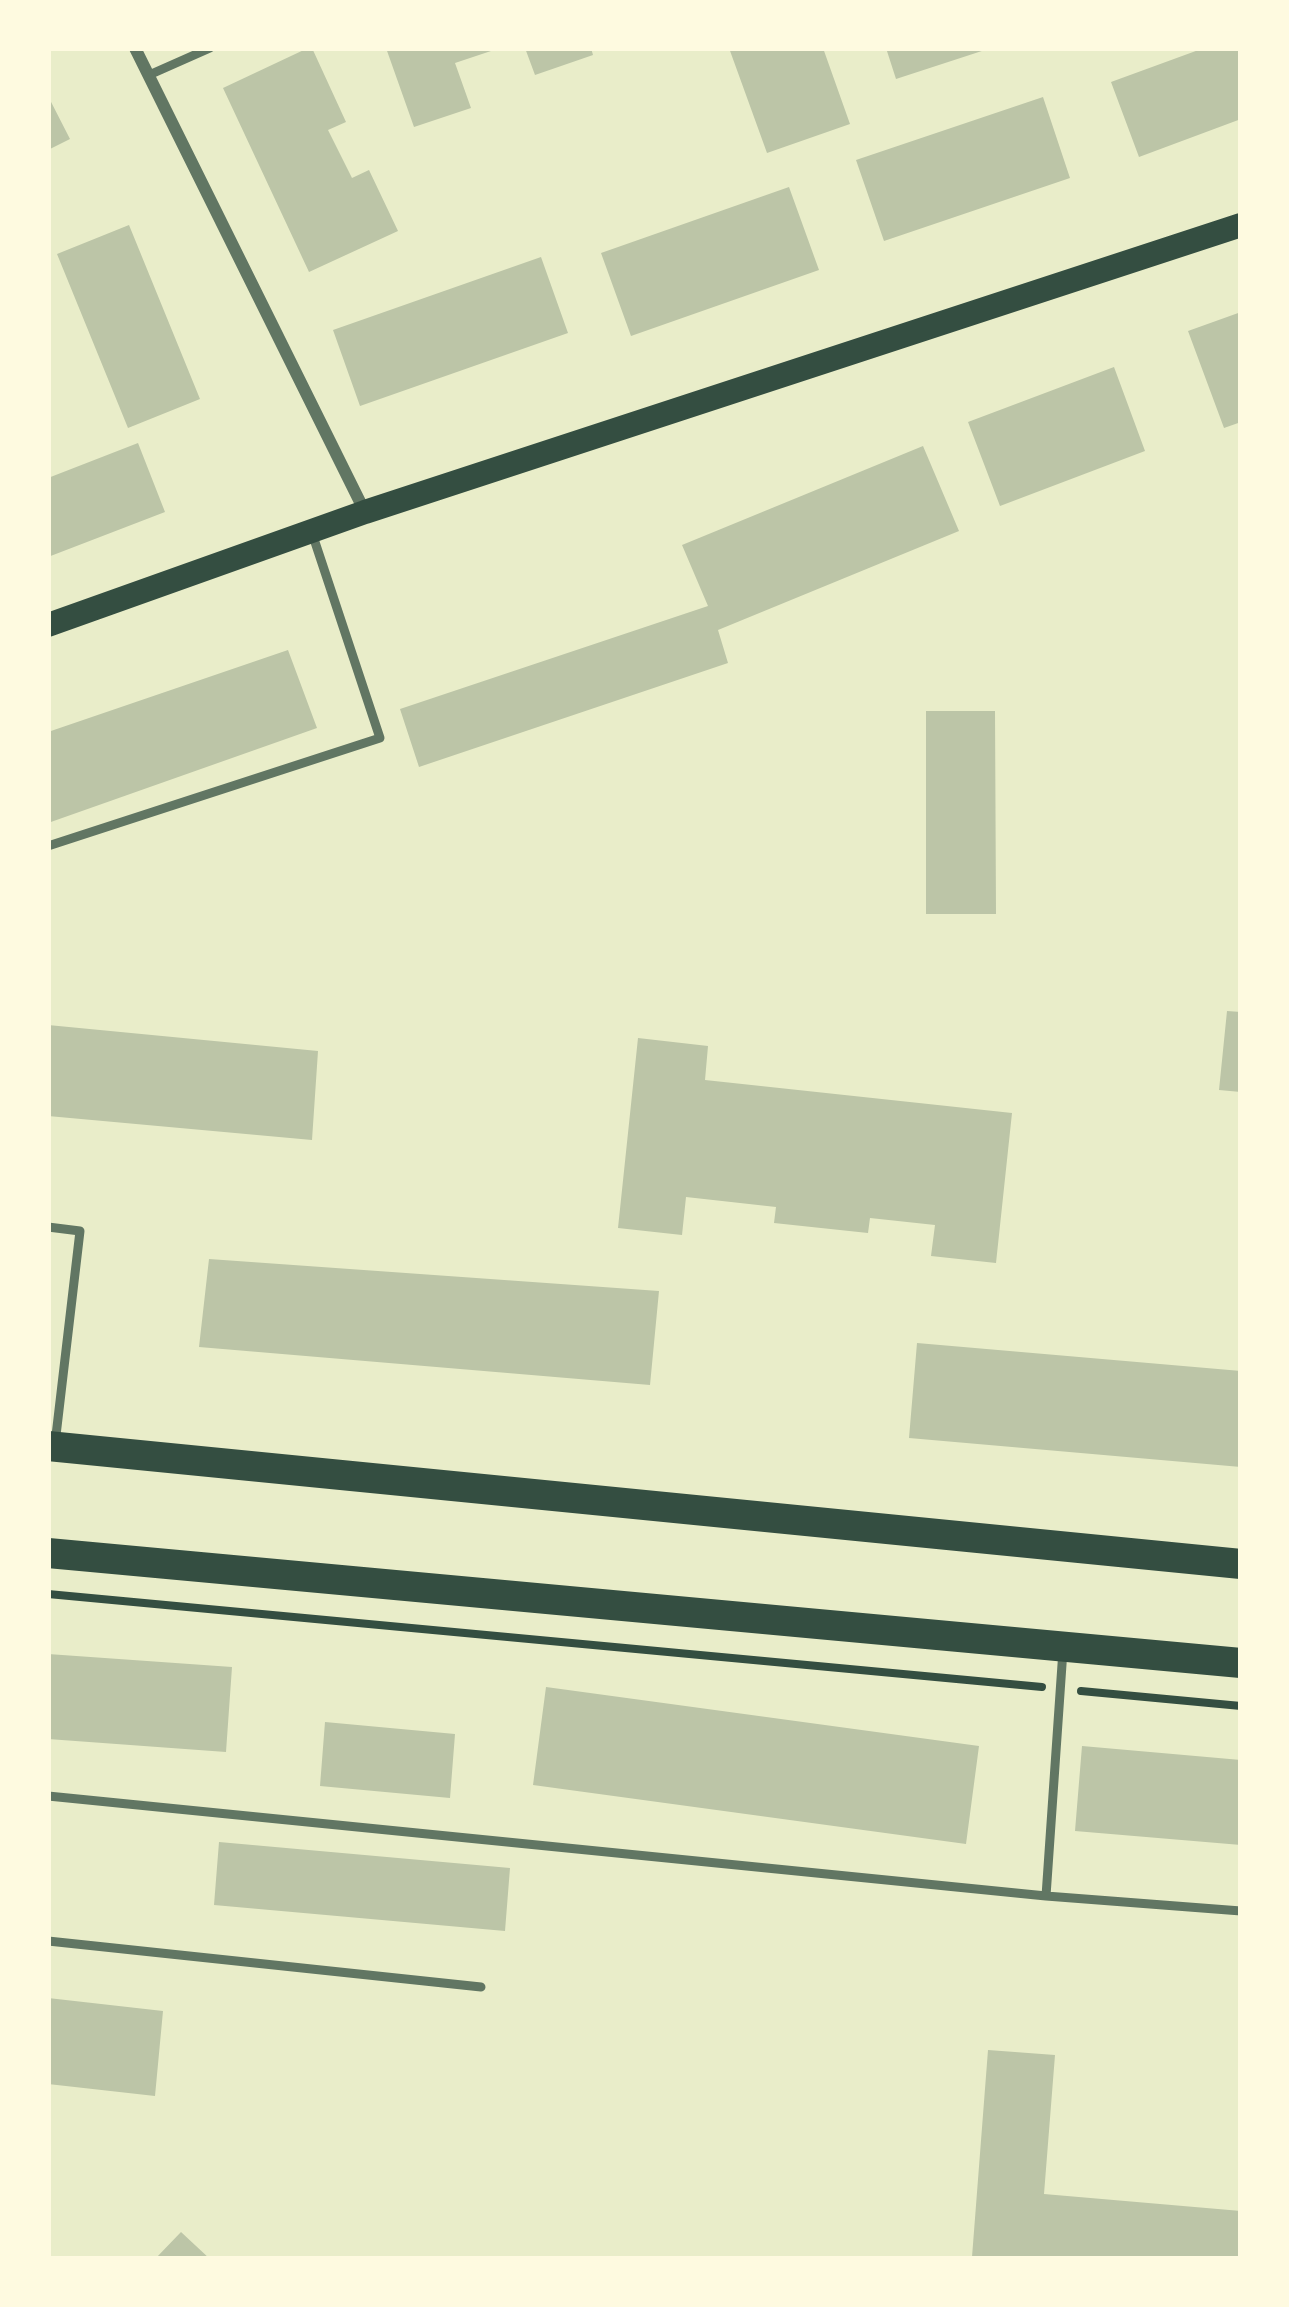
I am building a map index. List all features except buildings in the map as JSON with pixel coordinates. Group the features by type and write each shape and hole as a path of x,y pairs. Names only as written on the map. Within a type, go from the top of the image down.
{"main road":[{"path":"48,625 365,512 1241,225"},
{"path":"52,1446 1241,1564"},
{"path":"48,1553 1241,1663"}],"street":[{"path":"135,48 365,512"}],"lane":[{"path":"148,75 209,48"},
{"path":"48,846 380,738 312,530"},
{"path":"48,1227 80,1231 52,1446"},
{"path":"1046,1896 1063,1646"},
{"path":"48,1796 1046,1896 1241,1911"},
{"path":"48,1942 481,1987"}],"path":[{"path":"48,1594 1241,1706"}]}
